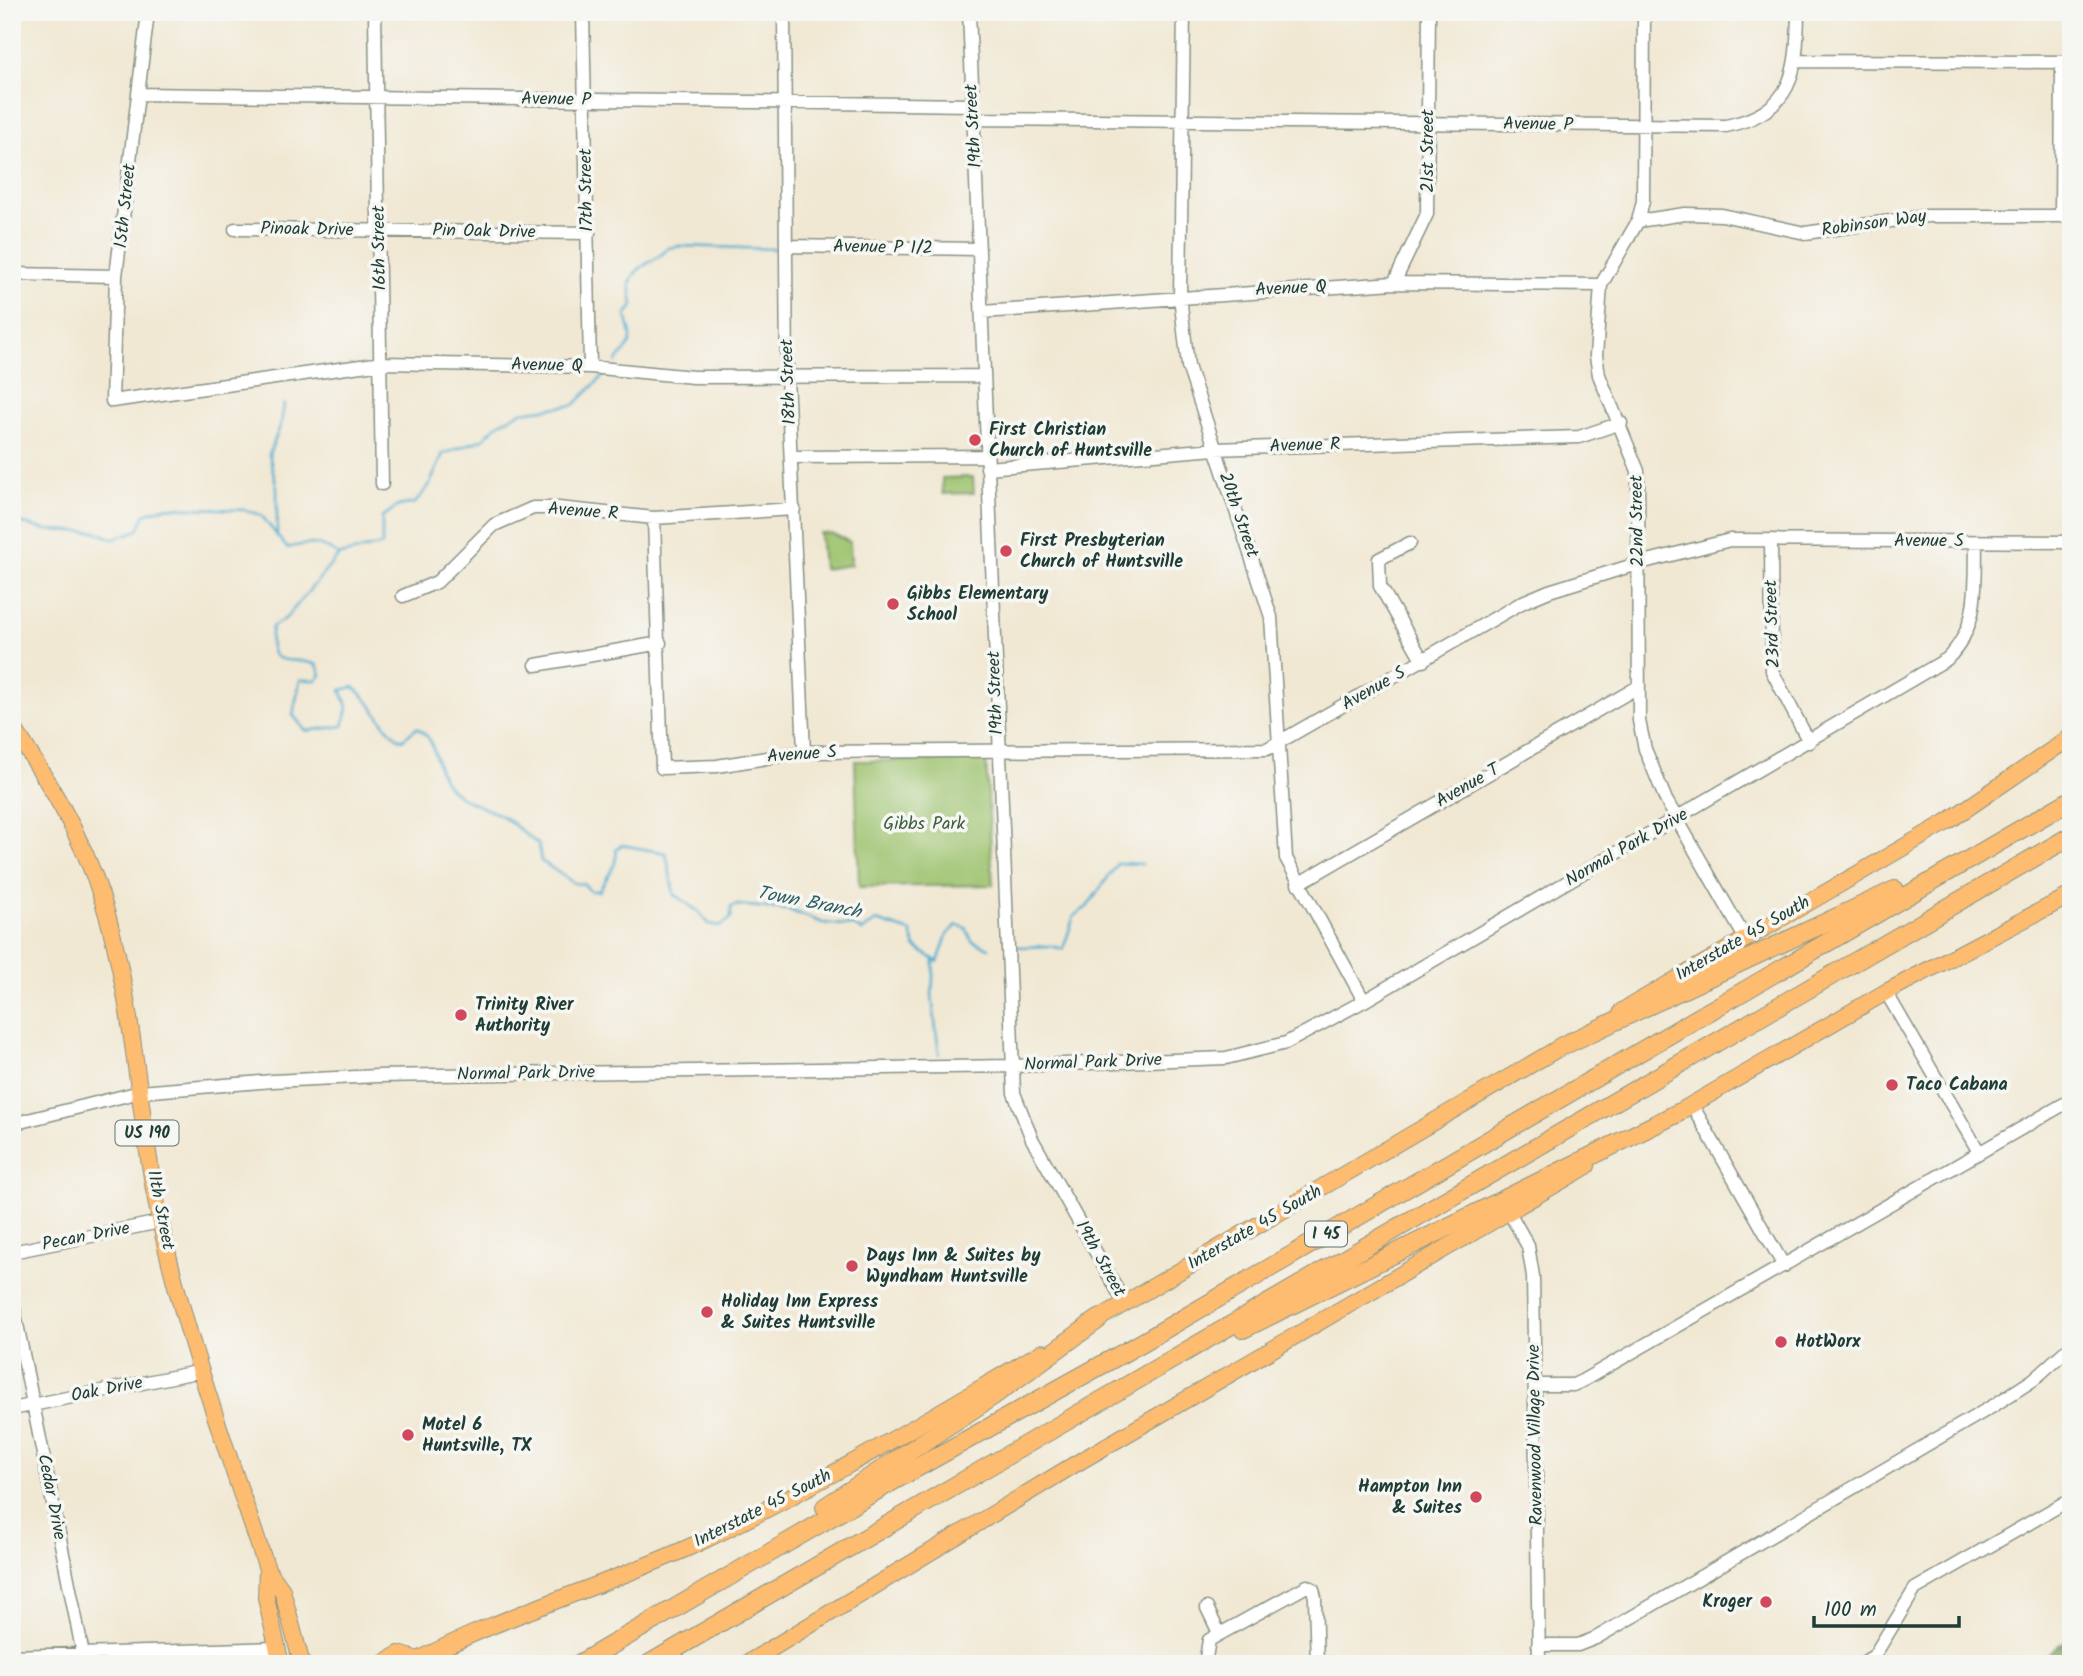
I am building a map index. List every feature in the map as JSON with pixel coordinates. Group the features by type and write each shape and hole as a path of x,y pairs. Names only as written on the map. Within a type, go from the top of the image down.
{"highway":[{"name":"I 45","path":"579,1664 646,1622 1143,1342 2071,800"},
{"name":"I 45","path":"649,1664 2071,836"},
{"path":"1560,1047 1999,841"},
{"path":"1150,1371 1289,1308 1685,1109"},
{"path":"646,1622 993,1396 1099,1319"}],"main road":[{"name":"11th Street","path":"12,725 79,839 102,897 120,966 160,1222 202,1371 267,1569 265,1598 279,1656"},
{"name":"Interstate 45 South","path":"415,1662 503,1620 667,1557 777,1505 1947,822 1996,791 2071,737"},
{"path":"746,1664 1072,1466 1886,992 2071,895"},
{"path":"267,1569 280,1613 290,1616"},
{"name":"US 190","path":"267,1569 278,1585 290,1616 302,1664"},
{"path":"382,1664 399,1654 415,1662"}],"street":[{"name":"15th Street","path":"112,401 116,276 148,12"},
{"name":"16th Street","path":"375,12 382,484"},
{"name":"17th Street","path":"583,12 590,367"},
{"name":"18th Street","path":"784,12 788,377 804,752"},
{"name":"19th Street","path":"968,12 1014,1093 1026,1128 1125,1304"},
{"name":"20th Street","path":"1184,12 1180,296 1188,366 1271,617 1286,858 1364,1001"},
{"name":"21st Street","path":"1394,283 1427,214 1429,12"},
{"name":"22nd Street","path":"1644,12 1643,201 1637,221 1601,285 1596,356 1599,375 1639,471 1638,687 1645,749 1655,778 1676,819 1745,938"},
{"path":"1798,12 1797,61 2066,62 2066,216"},
{"name":"Avenue P","path":"974,119 1726,126 1765,112 1785,92 1797,61"},
{"name":"Avenue P","path":"139,94 973,105"},
{"name":"Robinson Way","path":"1637,221 1685,214 1721,215 1805,233 1927,216 2066,216"},
{"name":"Pinoak Drive","path":"235,229 379,231"},
{"name":"Pin Oak Drive","path":"379,231 589,233"},
{"name":"Avenue P 1/2","path":"786,247 979,249"},
{"path":"12,274 116,276"},
{"name":"Avenue Q","path":"982,312 1394,283 1601,285"},
{"name":"Avenue Q","path":"112,401 382,363 590,367 694,377 984,376"},
{"name":"Avenue R","path":"792,457 986,462 1215,449 1579,437 1621,423"},
{"name":"Avenue R","path":"403,596 438,582 494,525 533,509 558,508 654,518 794,509"},
{"path":"537,665 660,643 654,518"},
{"name":"Avenue S","path":"660,643 662,768 717,766 804,752 1267,749 1523,602 1549,591 1640,563 1730,540 2071,542"},
{"name":"23rd Street","path":"1771,540 1773,671 1809,742"},
{"name":"Normal Park Drive","path":"12,1124 140,1092 378,1076 1012,1066 1248,1055 1286,1043 1364,1001 1925,675 1960,646 1970,627 1975,608 1976,541"},
{"path":"1410,543 1379,559 1377,571 1380,586 1423,661"},
{"name":"Avenue T","path":"1298,884 1638,687"},
{"path":"1886,992 1979,1152"},
{"path":"1535,1385 1573,1385 1582,1381 2071,1100"},
{"path":"1685,1109 1784,1266"},
{"name":"Ravenwood Village Drive","path":"1509,1212 1528,1246 1532,1261 1539,1664"},
{"name":"Pecan Drive","path":"12,1252 160,1222"},
{"name":"Cedar Drive","path":"12,1299 83,1654"},
{"path":"1538,1645 1578,1645 1596,1639 1993,1406 2033,1380 2071,1346"},
{"name":"Oak Drive","path":"12,1409 202,1371"},
{"path":"1861,1664 1874,1656 1915,1589 2071,1499"},
{"path":"1205,1664 1206,1647 1219,1633 1307,1586 1313,1590 1315,1598 1317,1664"},
{"path":"1207,1608 1219,1633"},
{"path":"12,1656 279,1656"}],"green space":[{"path":"973,477 974,493 943,494 942,478"},
{"path":"820,533 833,534 850,542 851,565 823,569"},
{"name":"Gibbs Park","path":"986,760 993,885 859,887 855,761"},
{"path":"2071,1636 2071,1664 2037,1664"}],"waterway":[{"path":"616,362 631,340 626,315 633,306 630,284 641,267 668,248 679,246 775,249"},
{"path":"340,555 382,545 382,517 398,506 415,503 429,486 443,454 483,439 498,424 521,412 574,405 603,376"},
{"path":"277,537 277,488 269,454 281,424 284,404"},
{"name":"Town Branch","path":"12,521 47,530 97,532 113,539 138,530 145,514 165,507 245,510 261,515 287,548 314,544 339,555 286,618 272,627 272,651 276,656 317,665 321,675 316,680 300,680 293,715 306,731 343,726 348,709 341,690 354,687 396,736 402,740 417,728 429,738 444,780 458,795 508,820 538,844 541,861 574,883 584,884 590,891 599,891 614,866 616,850 622,845 666,853 674,894 699,912 709,924 721,926 731,918 731,907 738,905 789,910 823,923 854,926 862,931 876,921 911,932 915,947 938,962 947,935 957,925 966,928 972,941 989,948"},
{"name":"Town Branch","path":"1016,947 1051,946 1063,949 1074,916 1087,907 1118,863 1142,864"},
{"path":"934,960 932,996 939,1054"}],"place":[{"name":"First Christian Church of Huntsville","path":"975,440"},
{"name":"First Presbyterian Church of Huntsville","path":"1006,551"},
{"name":"Gibbs Elementary School","path":"893,604"},
{"name":"Trinity River Authority","path":"461,1015"},
{"name":"Taco Cabana","path":"1892,1085"},
{"name":"Days Inn & Suites by Wyndham Huntsville","path":"852,1266"},
{"name":"Holiday Inn Express & Suites Huntsville","path":"707,1312"},
{"name":"HotWorx","path":"1781,1342"},
{"name":"Motel 6 Huntsville, TX","path":"408,1435"},
{"name":"Hampton Inn & Suites","path":"1476,1497"},
{"name":"Kroger","path":"1766,1602"}]}
